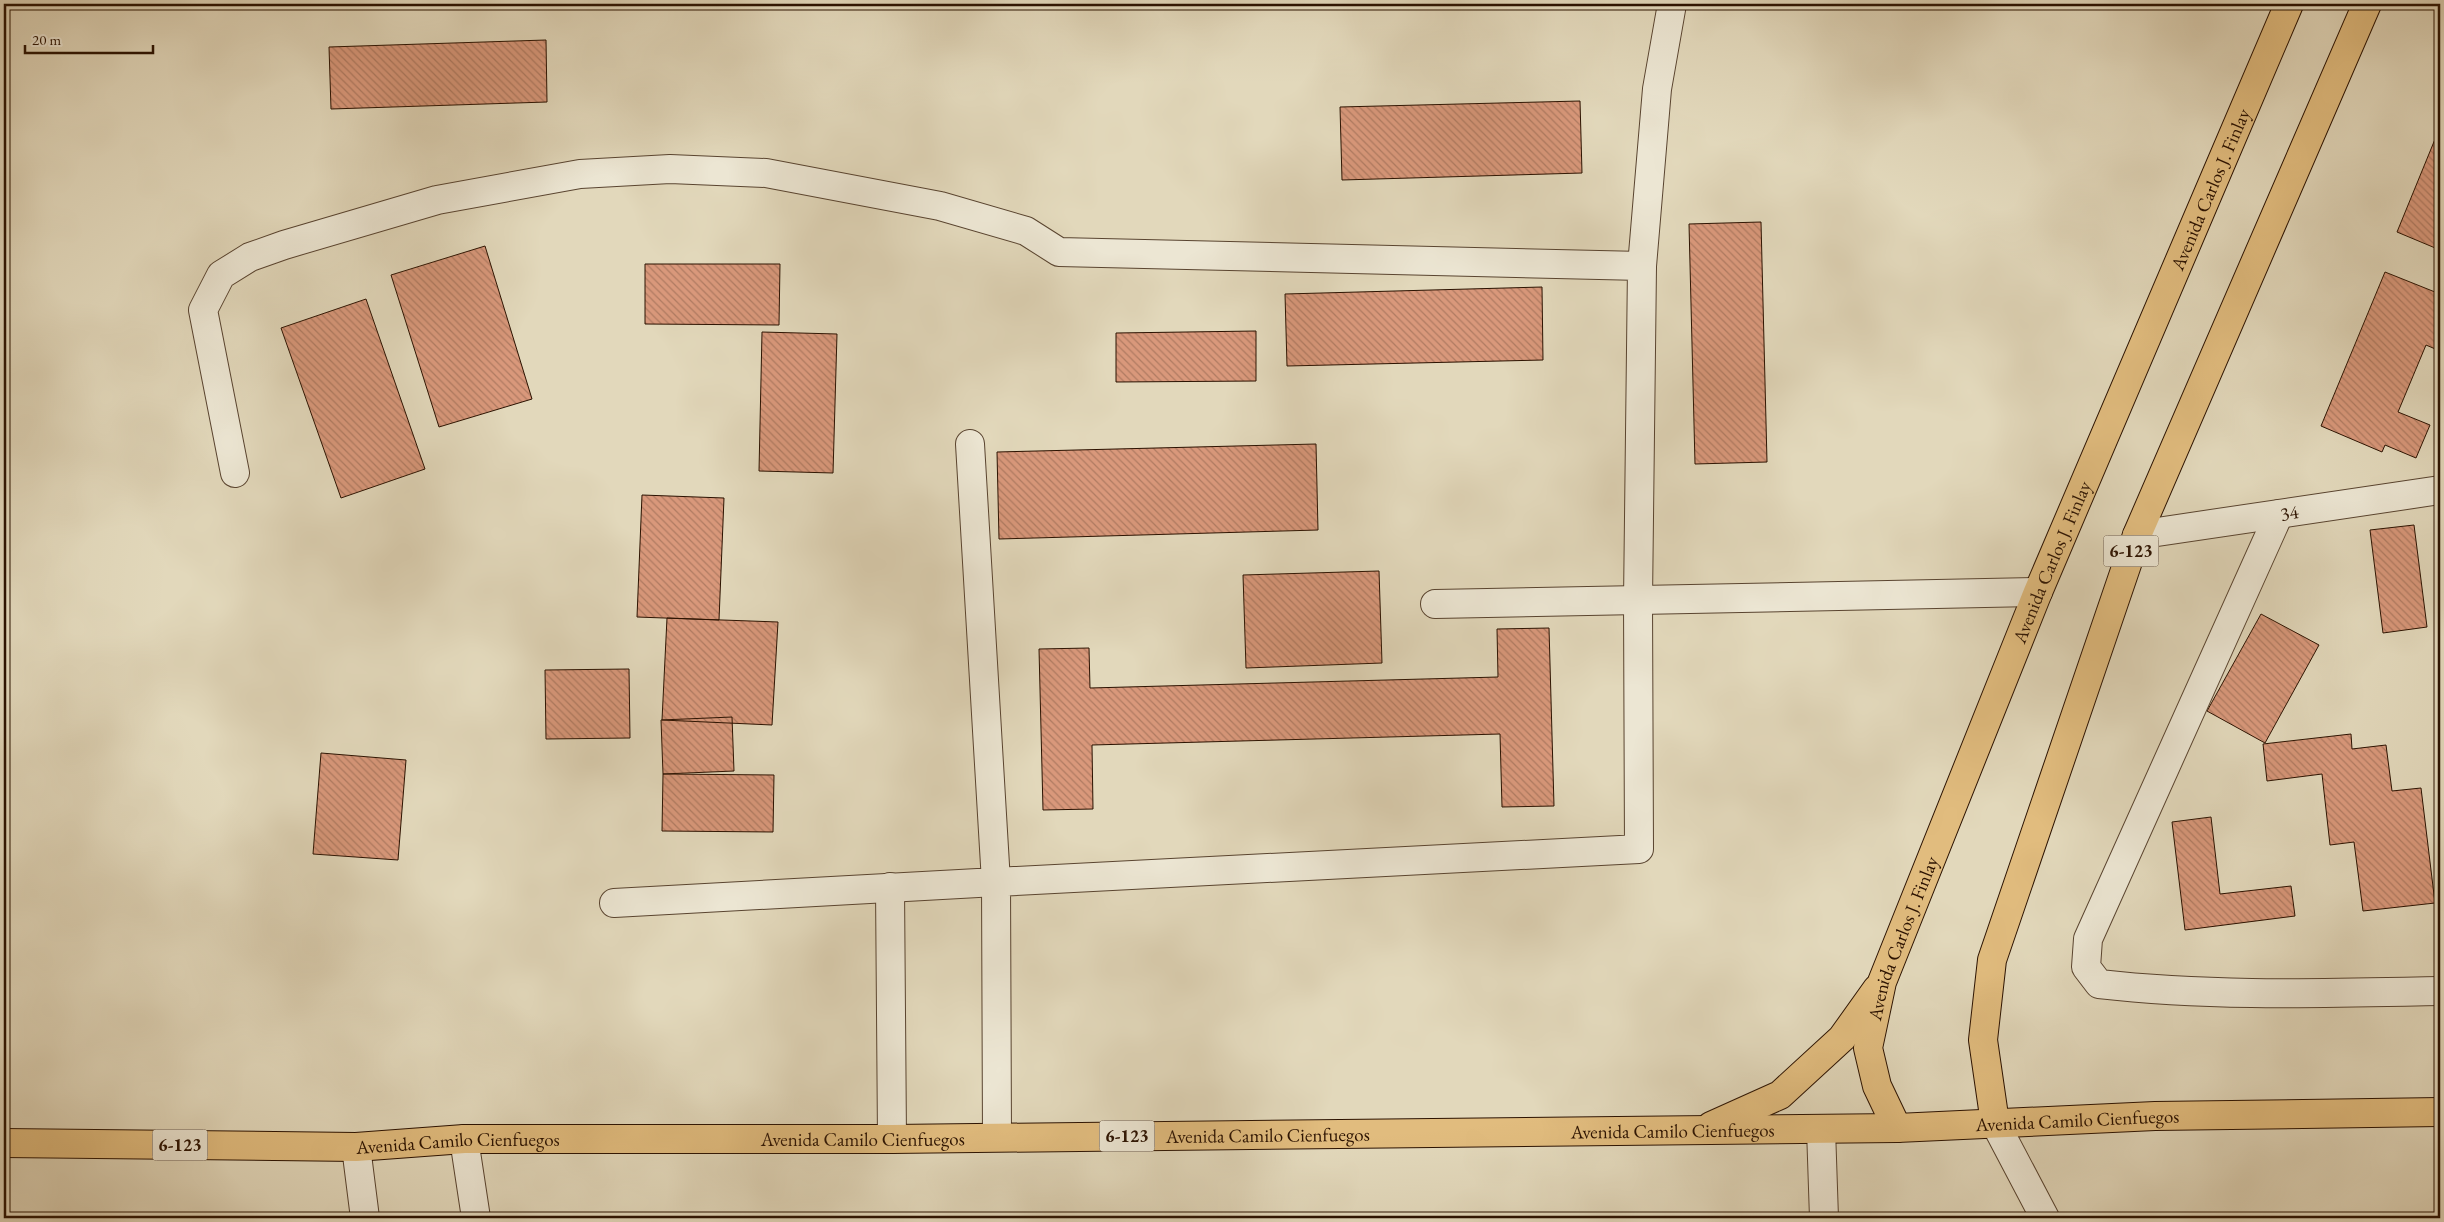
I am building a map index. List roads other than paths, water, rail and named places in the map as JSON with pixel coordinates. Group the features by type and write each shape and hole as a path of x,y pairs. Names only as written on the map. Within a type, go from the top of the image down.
{"main road":[{"name":"Avenida Carlos J. Finlay","path":"1897,1128 1877,1086 1868,1048 1882,982 2038,592 2289,4"},
{"name":"6-123","path":"1995,1123 1983,1040 1992,960 2137,535 2362,4"},
{"path":"1702,1130 1780,1095 1842,1038 1882,982"},
{"name":"Avenida Camilo Cienfuegos","path":"4,1143 356,1147 464,1139 892,1139 1820,1129 1897,1128 2155,1116 2440,1112"}],"street":[{"path":"614,903 1639,849 1638,601 1642,266 1657,89 1672,4"},
{"path":"235,473 203,310 221,274 250,257 284,245 437,200 580,174 670,169 766,172 940,206 1026,231 1059,252 1642,266"},
{"path":"970,444 996,882 997,1137"},
{"name":"34","path":"2137,535 2440,490"},
{"path":"2279,514 2088,938 2086,966 2099,984 2128,988 2292,994 2440,990"},
{"path":"1435,604 2038,592"},
{"path":"890,887 892,1139"},
{"path":"1995,1123 2045,1218"},
{"path":"1820,1129 1824,1218"},
{"path":"464,1139 476,1218"},
{"path":"356,1147 365,1218"}]}
